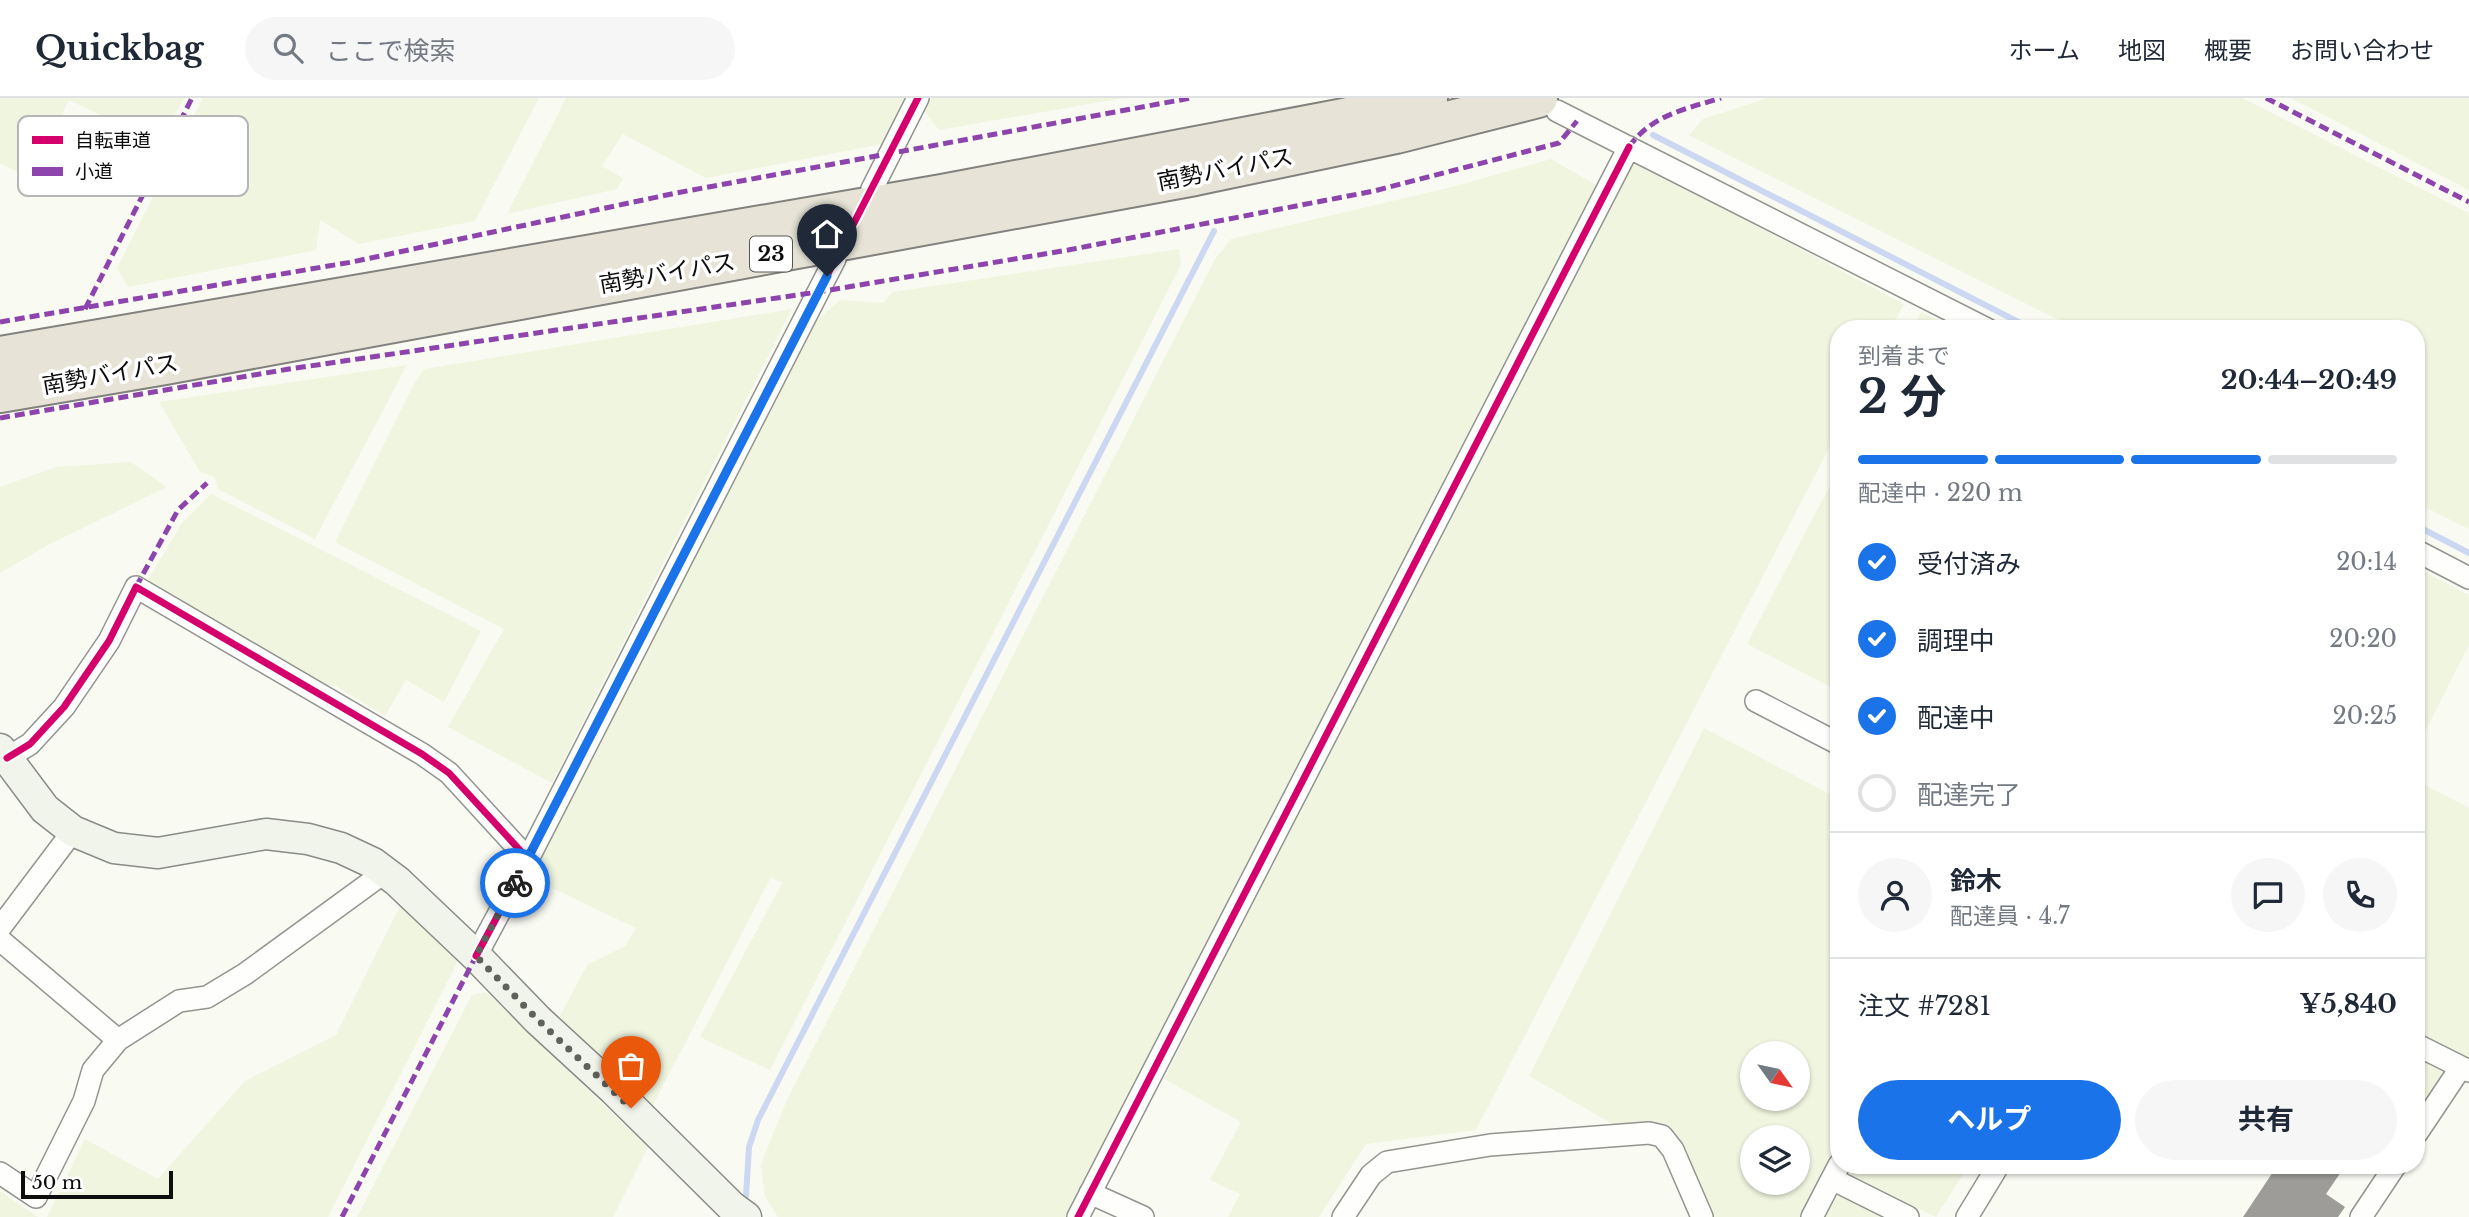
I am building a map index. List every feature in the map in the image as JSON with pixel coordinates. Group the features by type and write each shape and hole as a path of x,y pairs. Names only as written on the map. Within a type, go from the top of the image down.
{"highway":[{"name":"南勢バイパス","path":"0,356 942,194 1330,120 1428,98"},
{"name":"南勢バイパス","path":"0,393 1181,178 1547,105"}],"main road":[{"path":"3,753 45,809 73,831 114,848 158,853 266,834 308,839 341,848 373,863 476,956 538,1020 614,1090 738,1212"}],"street":[{"path":"872,189 918,98"},
{"path":"1547,105 1969,320"},
{"path":"1078,1217 1629,147"},
{"path":"476,956 835,259"},
{"path":"2425,555 2469,578"},
{"path":"3,753 30,744 64,706 108,641 135,587 422,754 449,773 528,859"},
{"path":"1756,701 1830,739"},
{"path":"0,928 73,831"},
{"path":"0,1173 36,1197 84,1101 93,1070 118,1040 179,1001 207,997 245,974 385,872"},
{"path":"0,940 118,1040"},
{"path":"2425,1049 2465,1069 2425,1122"},
{"path":"1343,1217 1371,1175 1387,1162 1490,1144 1649,1133 1662,1136 1672,1150 1702,1217"},
{"path":"1812,1217 1835,1174"},
{"path":"1839,1174 1908,1217"},
{"path":"1967,1217 1993,1174"},
{"path":"2361,1217 2390,1174"},
{"path":"1090,1193 1143,1217"}],"green space":[{"path":"0,98 184,98 174,116 102,116 69,100 61,116 18,116 18,172 0,163"},
{"path":"203,98 539,98 475,221 359,244 320,220 316,250 128,287 117,268 153,196 248,196 248,116 194,116"},
{"path":"566,98 906,98 882,144 706,178 623,134 602,166 623,178 617,189 507,214"},
{"path":"932,98 1124,98 939,130 925,112"},
{"path":"1768,98 2242,98 2469,213 2469,529 2425,507 2425,320 2059,320 1689,135 1703,119"},
{"path":"2291,98 2469,98 2469,190"},
{"path":"1551,159 1596,185 1067,1217 778,1217 765,1197 761,1164 787,1100 1215,259 1231,239 1456,186"},
{"path":"1630,159 1904,304 1896,320 1830,320 1830,446 1476,1130 1366,1144 1319,1217 1228,1217 1240,1194 1210,1180 1241,1122 1164,1079"},
{"path":"1179,249 1181,265 770,1070 700,1037 782,883 771,877 651,1109 556,1023 587,965 625,946 636,928 529,877 817,320 840,300 883,303 893,292"},
{"path":"792,309 552,783 448,727 504,629 335,542 424,369"},
{"path":"1921,312 1937,320 1917,320"},
{"path":"407,365 315,539 218,489 215,477 200,472 159,402"},
{"path":"131,462 167,487 50,544 0,573 0,487 56,467"},
{"path":"1830,485 1830,686 1747,644"},
{"path":"211,494 481,631 444,702 406,680 385,716 336,686 321,684 146,583 182,523"},
{"path":"2425,572 2469,595 2469,645 2425,731"},
{"path":"1704,728 1830,794 1830,1162 1803,1217 1712,1217 1682,1144 1669,1124 1651,1122 1616,1126 1529,1076"},
{"path":"2425,785 2469,808 2469,1061 2425,1038"},
{"path":"401,904 458,961 328,1217 47,1217 85,1139 158,1179 245,1081 336,1035"},
{"path":"486,992 648,1147 613,1217 357,1217 472,995"},
{"path":"2425,1058 2451,1071 2425,1109"},
{"path":"1851,1174 1963,1174 1936,1217 1851,1177"},
{"path":"0,1191 38,1217 0,1217"},
{"path":"1841,1195 1882,1217 1825,1217 1833,1200"}],"building":[{"path":"2272,1174 2340,1174 2326,1194 2345,1207 2338,1217 2243,1217"}],"waterway":[{"path":"1653,135 2014,320"},
{"path":"742,1205 746,1196 749,1147 758,1120 1214,231"},
{"path":"2425,530 2469,553"}],"marked path":[{"path":"183,116 192,98"},
{"path":"0,322 352,262 676,193 1191,98"},
{"path":"1629,147 1638,136 1659,120 1721,98"},
{"path":"2266,98 2469,202"},
{"path":"0,418 289,369 818,292 1068,250 1374,191 1559,143 1577,121"},
{"path":"85,309 142,196"},
{"path":"136,587 178,510 207,483"},
{"path":"342,1217 476,956"}],"cycle path":[{"path":"476,956 918,98"},
{"path":"1078,1217 1629,147"},
{"path":"7,758 30,744 64,707 109,641 136,587 422,754 449,773 528,859"}],"way so far":[{"path":"515,883 476,956 538,1020 631,1108"}],"route":[{"path":"515,883 827,276"}]}
